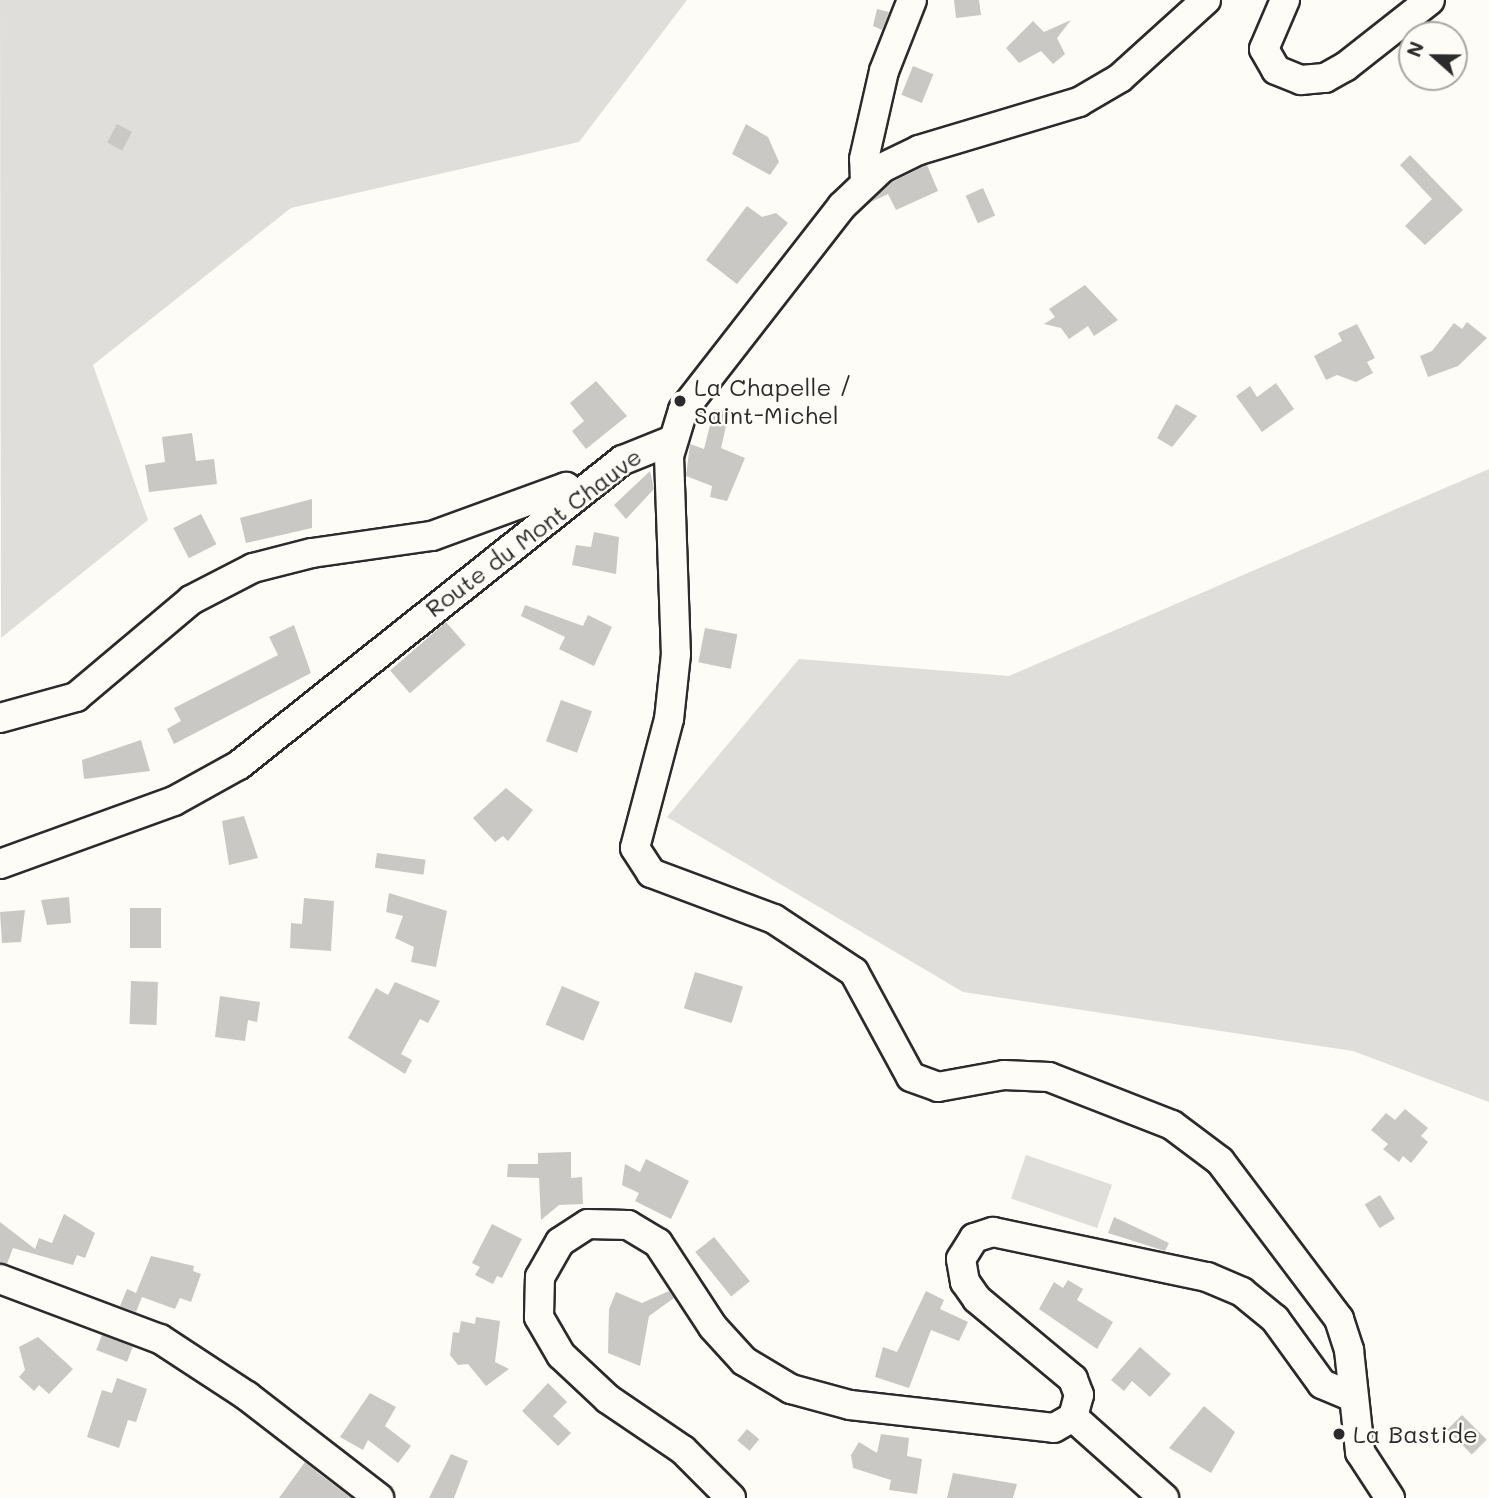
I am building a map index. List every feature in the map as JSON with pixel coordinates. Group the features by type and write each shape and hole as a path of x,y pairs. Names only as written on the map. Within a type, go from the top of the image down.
{"street":[{"path":"865,182 864,159 884,71 912,0"},
{"name":"Route du Mont Chauve","path":"0,864 174,802 239,765 623,460 670,441 683,410 722,358 865,182 919,150 1079,102 1120,78 1206,0"},
{"path":"1284,0 1264,49 1276,70 1301,80 1325,78 1345,67 1430,0"},
{"path":"670,441 676,654 662,754 636,832 641,863 651,873 774,919 854,972 911,1077 946,1087 1004,1075 1049,1077 1137,1109 1198,1143 1220,1161 1325,1293 1349,1349 1360,1452 1390,1498"},
{"path":"0,718 76,697 191,600 253,568 312,553 432,536 566,487 577,495"},
{"path":"731,1498 683,1450 608,1399 570,1364 539,1317 540,1277 560,1242 588,1224 628,1225 658,1243 713,1327 744,1361 791,1389 850,1405 986,1424 1054,1428 1073,1417 1079,1395 1073,1379 977,1299 965,1282 961,1259 974,1238 1017,1233 1207,1277 1242,1292 1267,1312 1322,1384 1352,1396"},
{"path":"0,1279 160,1339 247,1396 379,1498"},
{"path":"1073,1417 1164,1498"}],"shaded area":[{"path":"0,0 687,0 579,142 291,208 93,365 148,520 1,638"},
{"path":"1489,469 1489,1102 1353,1051 963,992 667,817 799,659 1009,676"},
{"path":"1026,1155 1112,1185 1097,1228 1011,1198"}],"building":[{"path":"954,0 979,0 981,15 956,18"},
{"path":"877,9 889,12 882,30 873,26"},
{"path":"1071,20 1057,38 1065,54 1053,64 1041,51 1019,63 1006,48 1033,21 1044,32"},
{"path":"913,66 933,74 922,103 901,95"},
{"path":"117,124 132,132 122,151 107,143"},
{"path":"746,124 768,137 779,162 770,175 732,154"},
{"path":"1410,155 1463,210 1425,245 1405,226 1432,199 1400,165"},
{"path":"927,165 938,191 896,210 888,194 871,202 892,182"},
{"path":"983,188 995,215 978,223 966,196"},
{"path":"747,206 762,217 776,213 788,223 737,284 706,260"},
{"path":"1085,285 1118,320 1094,336 1088,326 1069,339 1061,328 1044,324 1055,317 1049,309"},
{"path":"1467,322 1487,338 1458,366 1428,377 1420,356 1432,351 1454,323 1462,329"},
{"path":"1357,324 1375,358 1367,362 1373,373 1356,382 1337,375 1326,380 1314,356 1342,341 1338,333"},
{"path":"596,381 627,416 586,449 572,431 584,421 570,403"},
{"path":"1276,383 1294,409 1262,432 1236,396 1250,386 1257,397"},
{"path":"1176,404 1197,416 1172,447 1157,438"},
{"path":"714,409 729,413 721,448 745,458 727,501 710,497 712,486 686,476 690,444 704,449"},
{"path":"192,433 196,461 214,459 217,484 149,492 145,465 165,462 162,437"},
{"path":"650,471 654,489 626,519 614,505"},
{"path":"312,499 312,528 246,543 240,518"},
{"path":"201,514 216,544 189,558 173,528"},
{"path":"594,532 619,537 616,574 572,565 576,545 591,547"},
{"path":"525,605 583,626 588,615 612,627 594,666 559,649 565,637 521,616"},
{"path":"446,622 466,645 410,693 390,671"},
{"path":"294,625 311,673 174,744 167,729 181,721 174,708 278,655 269,637"},
{"path":"705,628 737,634 731,669 698,662"},
{"path":"561,700 592,711 577,753 546,741"},
{"path":"141,740 150,771 84,779 82,760"},
{"path":"506,788 533,810 508,841 503,836 495,842 473,818"},
{"path":"244,816 258,858 229,865 222,821"},
{"path":"377,853 426,860 423,875 375,868"},
{"path":"389,893 447,911 436,967 411,962 414,947 395,938 403,916 386,912"},
{"path":"69,897 71,923 47,925 41,900"},
{"path":"304,898 334,901 331,951 290,948 291,923 302,924"},
{"path":"130,908 161,908 161,948 130,948"},
{"path":"25,910 21,942 2,943 0,912"},
{"path":"695,972 743,987 732,1023 684,1008"},
{"path":"131,981 158,982 156,1025 129,1024"},
{"path":"395,982 440,1001 428,1023 420,1019 401,1054 412,1060 405,1074 348,1038 376,988 388,995"},
{"path":"562,986 600,1002 583,1041 546,1025"},
{"path":"220,996 260,1002 257,1022 248,1020 245,1041 215,1037"},
{"path":"1405,1109 1428,1128 1421,1136 1428,1142 1411,1163 1403,1156 1399,1162 1383,1149 1388,1144 1371,1130 1386,1113 1395,1120"},
{"path":"571,1152 571,1178 582,1177 583,1204 559,1205 541,1220 539,1178 507,1177 508,1164 538,1164 538,1153"},
{"path":"646,1159 689,1181 671,1219 635,1201 639,1193 622,1185 625,1164 640,1172"},
{"path":"1380,1195 1395,1219 1380,1228 1365,1205"},
{"path":"64,1214 95,1233 85,1258 77,1255 73,1265 13,1248 7,1264 0,1263 0,1222 35,1249 39,1238 52,1243"},
{"path":"1114,1217 1169,1243 1165,1251 1108,1233"},
{"path":"492,1224 522,1239 502,1278 497,1276 493,1284 475,1275 480,1267 472,1263"},
{"path":"714,1237 750,1281 731,1296 695,1252"},
{"path":"151,1256 194,1266 193,1271 201,1274 191,1302 180,1298 175,1309 142,1297 136,1312 120,1306 127,1289 136,1293"},
{"path":"1068,1280 1083,1289 1077,1300 1113,1322 1097,1349 1039,1309 1054,1282 1063,1288"},
{"path":"669,1291 674,1298 649,1316 640,1366 608,1353 609,1309 616,1292 642,1303"},
{"path":"926,1291 944,1300 940,1309 968,1322 959,1341 931,1330 909,1388 875,1377 883,1347 897,1352"},
{"path":"476,1317 500,1321 495,1362 509,1369 486,1386 468,1364 458,1365 450,1355 453,1332 459,1333 461,1321 475,1324"},
{"path":"102,1335 133,1347 127,1362 96,1350"},
{"path":"38,1337 73,1369 49,1394 39,1385 34,1391 19,1377 25,1370 19,1347"},
{"path":"1140,1347 1171,1374 1150,1397 1132,1381 1124,1391 1111,1380"},
{"path":"117,1378 147,1389 136,1422 128,1420 119,1448 87,1437 102,1390 112,1393"},
{"path":"548,1383 567,1402 553,1416 571,1433 558,1446 522,1411"},
{"path":"370,1393 396,1407 385,1426 411,1446 398,1463 368,1440 363,1450 340,1437"},
{"path":"1204,1406 1235,1432 1211,1473 1169,1448"},
{"path":"1462,1415 1487,1440 1472,1455 1447,1430"},
{"path":"747,1429 759,1439 750,1451 737,1440"},
{"path":"881,1434 909,1438 907,1456 922,1459 917,1494 889,1490 891,1480 853,1468 851,1455 859,1442 877,1453"},
{"path":"451,1454 468,1461 454,1498 429,1498"},
{"path":"305,1462 318,1473 351,1498 279,1498"},
{"path":"953,1473 1017,1484 1013,1498 947,1498"}],"place":[{"name":"La Chapelle / Saint-Michel","path":"680,401"},
{"name":"La Bastide","path":"1339,1434"}]}
